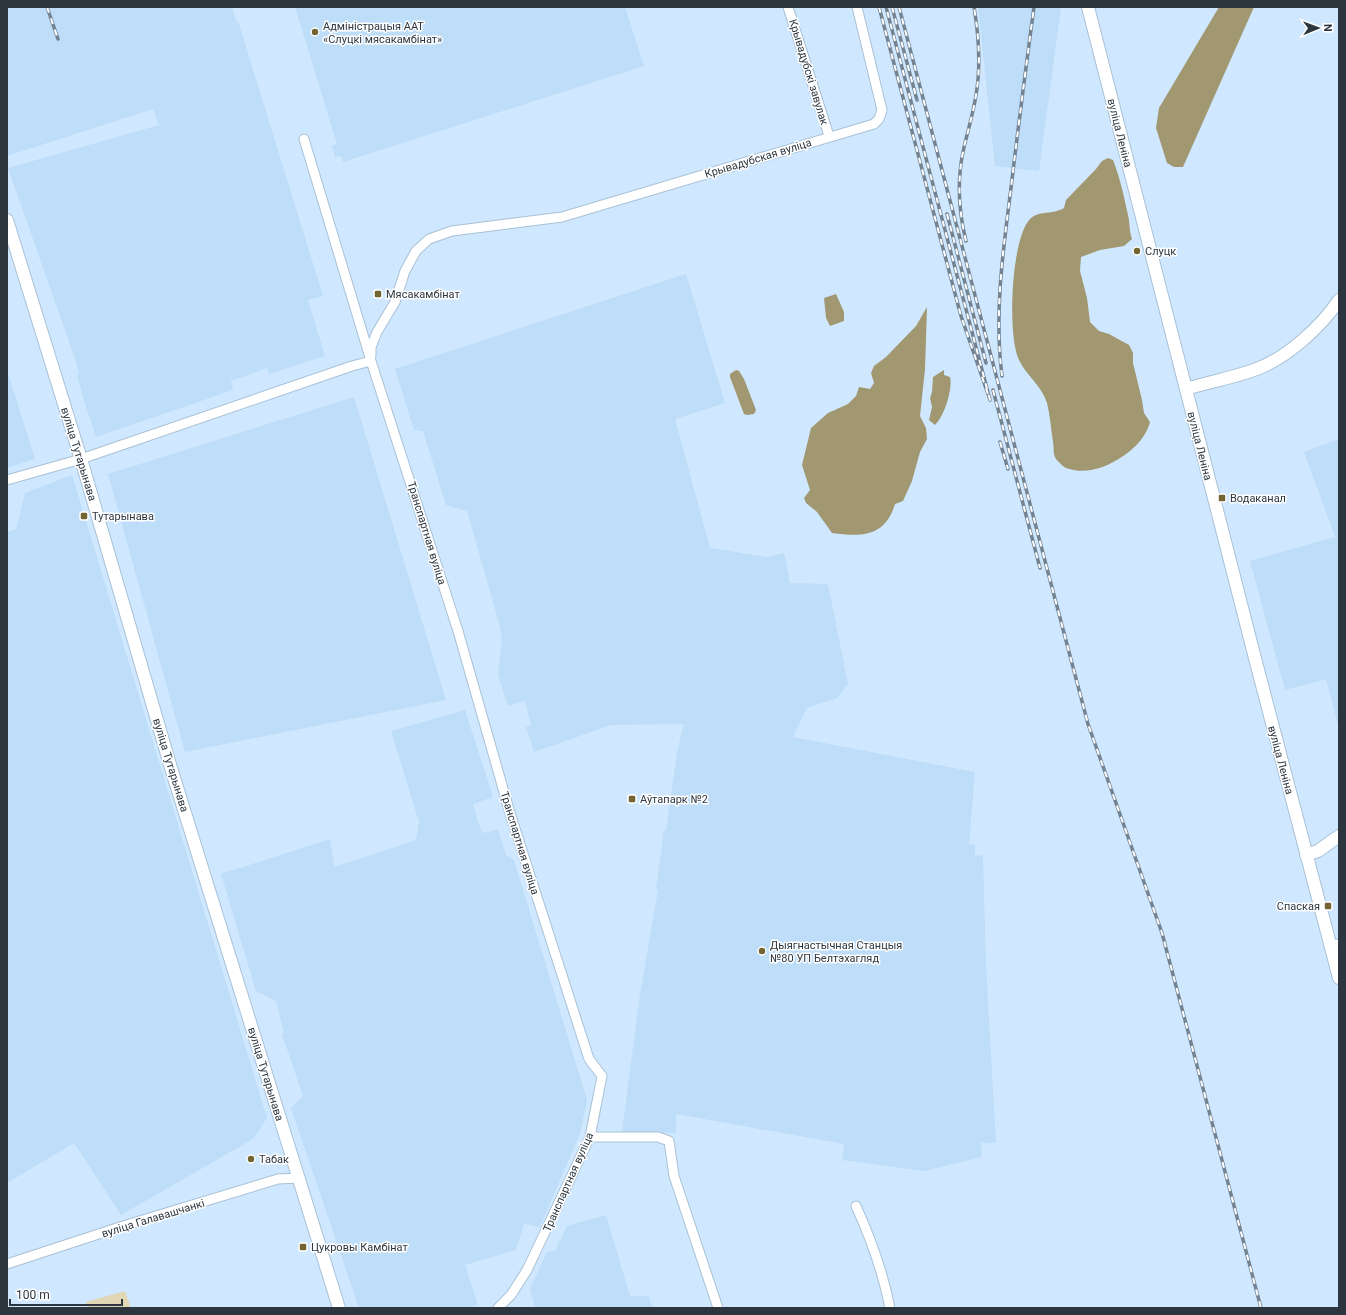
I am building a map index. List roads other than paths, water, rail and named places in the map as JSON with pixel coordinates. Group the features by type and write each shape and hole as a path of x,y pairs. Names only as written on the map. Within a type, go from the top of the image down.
{"street":[{"name":"Крывадубскі завулак","path":"788,7 829,136"},
{"name":"Крывадубская вуліца","path":"371,361 371,347 395,302 405,271 416,251 429,239 452,231 562,217 829,136 874,124 879,119 882,110 857,7"},
{"name":"вуліца Леніна","path":"1088,7 1306,855 1335,944 1339,978"},
{"name":"Транспартная вуліца","path":"304,139 371,361 458,631 510,813 589,1059 602,1076 590,1137 527,1270 511,1295 498,1308"},
{"name":"вуліца Тутарынава","path":"7,220 81,459 174,775 339,1308"},
{"path":"1186,389 1255,370 1275,359 1319,325 1339,300"},
{"path":"7,480 81,459 352,366 371,361"},
{"path":"1306,855 1318,851 1339,836"},
{"path":"590,1137 658,1138 669,1141 674,1176 718,1308"},
{"name":"вуліца Галавашчанкі","path":"7,1264 120,1227 278,1179 300,1178"},
{"path":"856,1206 872,1240 884,1280 890,1308"}],"railway":[{"path":"47,7 58,39"},
{"path":"879,7 961,316 990,400 886,7"},
{"path":"892,7 917,100"},
{"path":"899,7 1088,724 1162,933 1261,1308"},
{"path":"966,241 960,208 959,186 961,163 978,84 978,40 974,7"},
{"path":"1002,376 999,329 1000,282 1034,7"},
{"path":"947,214 986,363"},
{"path":"993,390 1040,568"},
{"path":"1000,442 1008,469"}],"place":[{"name":"Адміністрацыя ААТ «Слуцкі мясакамбінат»","path":"315,32"},
{"name":"Слуцк","path":"1137,251"},
{"name":"Мясакамбінат","path":"378,294"},
{"name":"Водаканал","path":"1222,498"},
{"name":"Тутарынава","path":"84,516"},
{"name":"Аўтапарк №2","path":"632,799"},
{"name":"Спаская","path":"1328,906"},
{"name":"Дыягнастычная Станцыя №80 УП Белтэхагляд","path":"762,951"},
{"name":"Табак","path":"251,1159"},
{"name":"Цукровы Камбінат","path":"303,1247"}]}
